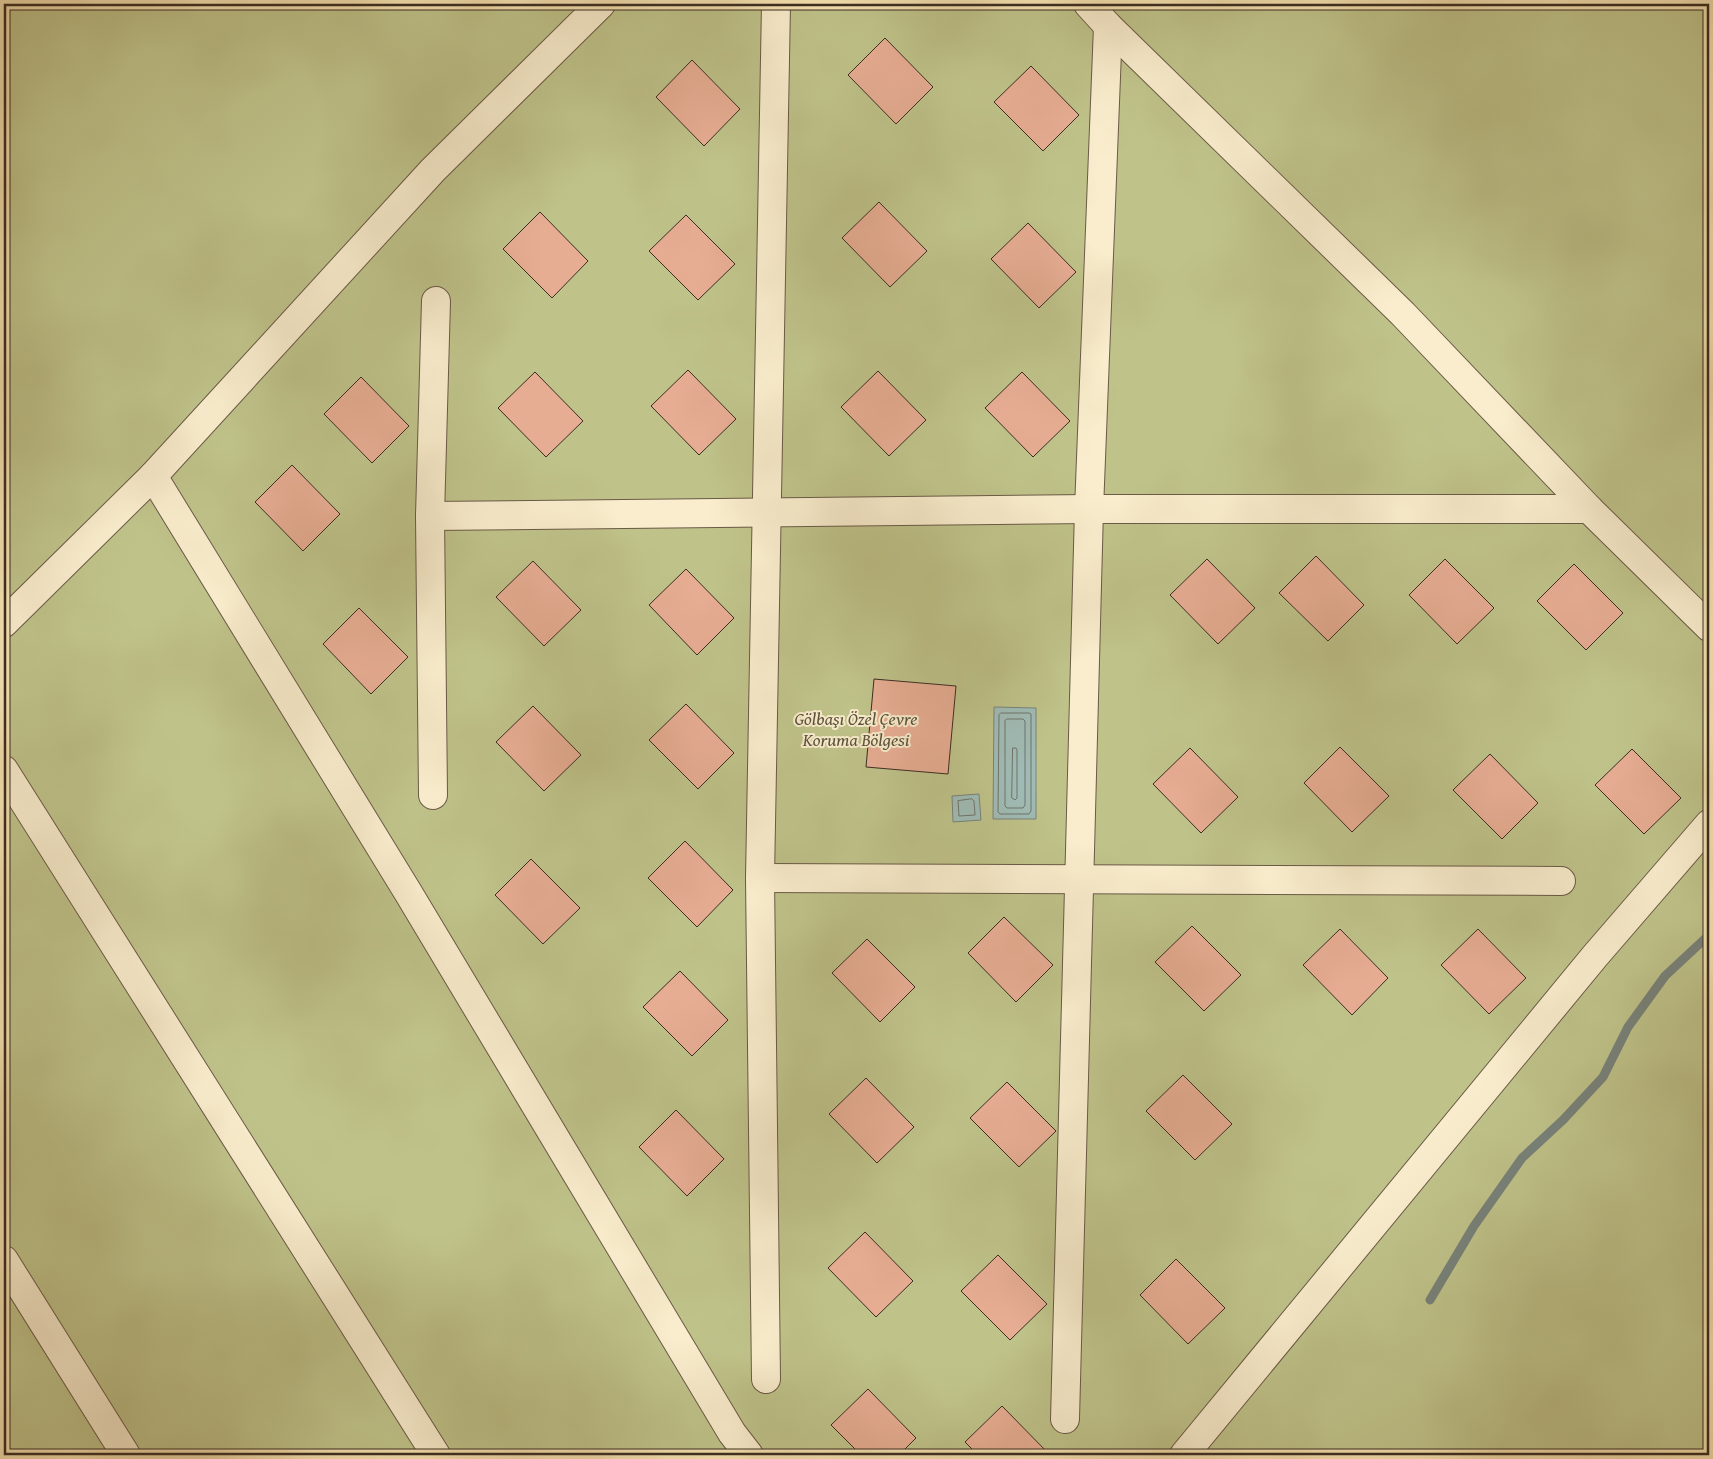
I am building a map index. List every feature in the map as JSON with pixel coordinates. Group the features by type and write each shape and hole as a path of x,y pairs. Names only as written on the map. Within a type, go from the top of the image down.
{"street":[{"path":"4,623 153,476 433,170 601,4"},
{"path":"766,1379 760,878 776,4"},
{"path":"1088,4 1108,26 1403,314 1589,509 1709,627"},
{"path":"1065,1420 1089,509 1108,26"},
{"path":"433,795 430,516 436,301"},
{"path":"153,476 409,894 732,1432 749,1455"},
{"path":"430,516 1089,509 1589,509"},
{"path":"4,770 436,1455"},
{"path":"1184,1455 1589,964 1709,824"},
{"path":"760,878 1561,881"},
{"path":"4,1260 126,1455"}],"green space":[{"name":"Gölbaşı Özel Çevre Koruma Bölgesi","path":"4,4 1709,4 1709,1455 4,1455"}],"water":[{"path":"994,707 1036,708 1036,819 993,819"},
{"path":"979,794 981,820 953,822 952,796"}],"building":[{"path":"885,38 933,87 896,124 848,75"},
{"path":"692,60 740,109 704,146 656,97"},
{"path":"1031,66 1079,115 1043,151 994,102"},
{"path":"879,202 927,251 890,287 842,238"},
{"path":"540,212 588,261 552,298 503,249"},
{"path":"686,215 735,264 698,300 649,251"},
{"path":"1028,223 1076,272 1039,308 991,259"},
{"path":"688,370 736,419 699,455 651,406"},
{"path":"878,371 926,420 889,456 841,407"},
{"path":"535,372 583,421 546,457 498,408"},
{"path":"1022,372 1070,421 1033,457 985,408"},
{"path":"361,377 409,426 372,463 324,414"},
{"path":"292,465 340,514 303,551 255,502"},
{"path":"1316,556 1364,605 1328,641 1279,593"},
{"path":"1207,559 1255,608 1218,644 1170,595"},
{"path":"1445,559 1494,608 1457,644 1409,595"},
{"path":"533,561 581,610 544,646 496,597"},
{"path":"1574,564 1623,613 1586,650 1537,601"},
{"path":"686,569 734,618 697,655 649,605"},
{"path":"359,608 408,657 371,694 323,644"},
{"path":"874,679 956,686 948,774 866,767"},
{"path":"686,704 734,753 698,789 649,740"},
{"path":"533,706 581,755 544,791 496,742"},
{"path":"1340,747 1389,796 1352,832 1304,783"},
{"path":"1190,748 1238,797 1201,833 1153,784"},
{"path":"1632,749 1681,798 1644,834 1595,785"},
{"path":"1490,754 1538,803 1502,839 1453,790"},
{"path":"685,841 733,890 697,927 648,878"},
{"path":"531,859 580,908 543,944 495,895"},
{"path":"1004,917 1053,965 1016,1002 968,953"},
{"path":"1192,926 1241,975 1204,1011 1155,962"},
{"path":"1340,929 1388,978 1352,1015 1303,965"},
{"path":"1478,929 1526,978 1489,1014 1441,965"},
{"path":"867,939 915,987 880,1022 832,973"},
{"path":"680,971 728,1020 692,1056 643,1007"},
{"path":"1183,1075 1232,1124 1195,1160 1146,1111"},
{"path":"866,1078 914,1127 877,1163 829,1114"},
{"path":"1007,1082 1056,1131 1019,1167 970,1118"},
{"path":"676,1110 724,1159 687,1196 639,1147"},
{"path":"865,1232 913,1281 876,1317 828,1268"},
{"path":"998,1255 1047,1304 1010,1340 961,1291"},
{"path":"1176,1259 1225,1308 1188,1344 1140,1295"},
{"path":"868,1389 916,1438 899,1455 861,1455 831,1425"},
{"path":"1002,1406 1050,1455 978,1455 965,1442"}],"waterway":[{"path":"1430,1300 1474,1226 1522,1158 1563,1120 1603,1077 1628,1027 1665,976 1709,935"}]}
